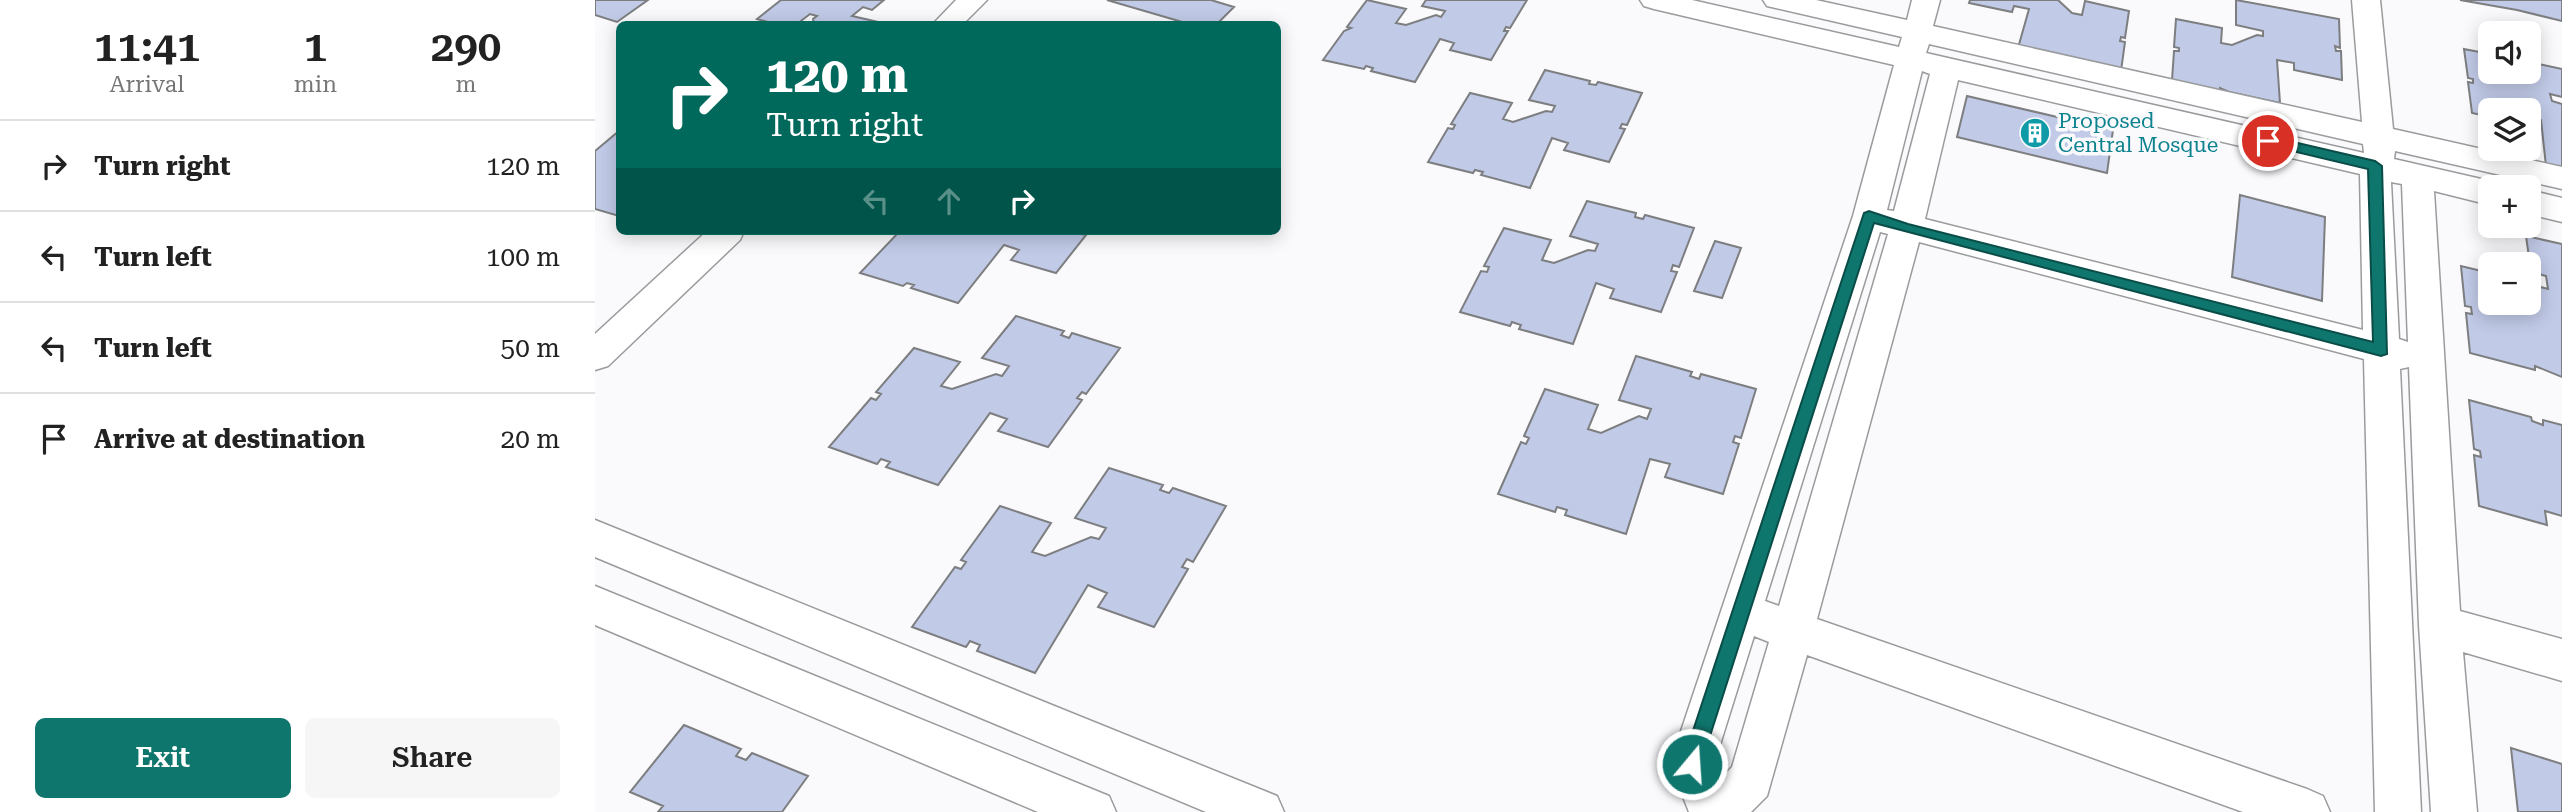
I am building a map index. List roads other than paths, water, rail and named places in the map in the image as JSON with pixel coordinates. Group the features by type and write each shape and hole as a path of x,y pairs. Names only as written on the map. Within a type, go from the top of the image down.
{"street":[{"path":"950,21 973,0"},
{"path":"1654,0 1926,52 2378,156 2562,178"},
{"path":"1777,0 1926,52 2378,156 2417,176 2478,190"},
{"path":"1718,812 1751,780 1906,229 1926,52 1926,0"},
{"path":"2366,0 2378,156 2381,350 2399,812"},
{"path":"1712,812 1692,764 1869,216 1926,52"},
{"path":"2417,176 2440,625 2454,812"},
{"path":"2541,205 2562,210"},
{"path":"1869,216 1906,229 2428,362"},
{"path":"595,356 724,235"},
{"path":"595,538 1261,812"},
{"path":"595,605 1093,812"},
{"path":"1741,612 2307,812"},
{"path":"2440,625 2562,660"}],"place":[{"name":"Proposed Central Mosque","path":"2035,133"}]}
